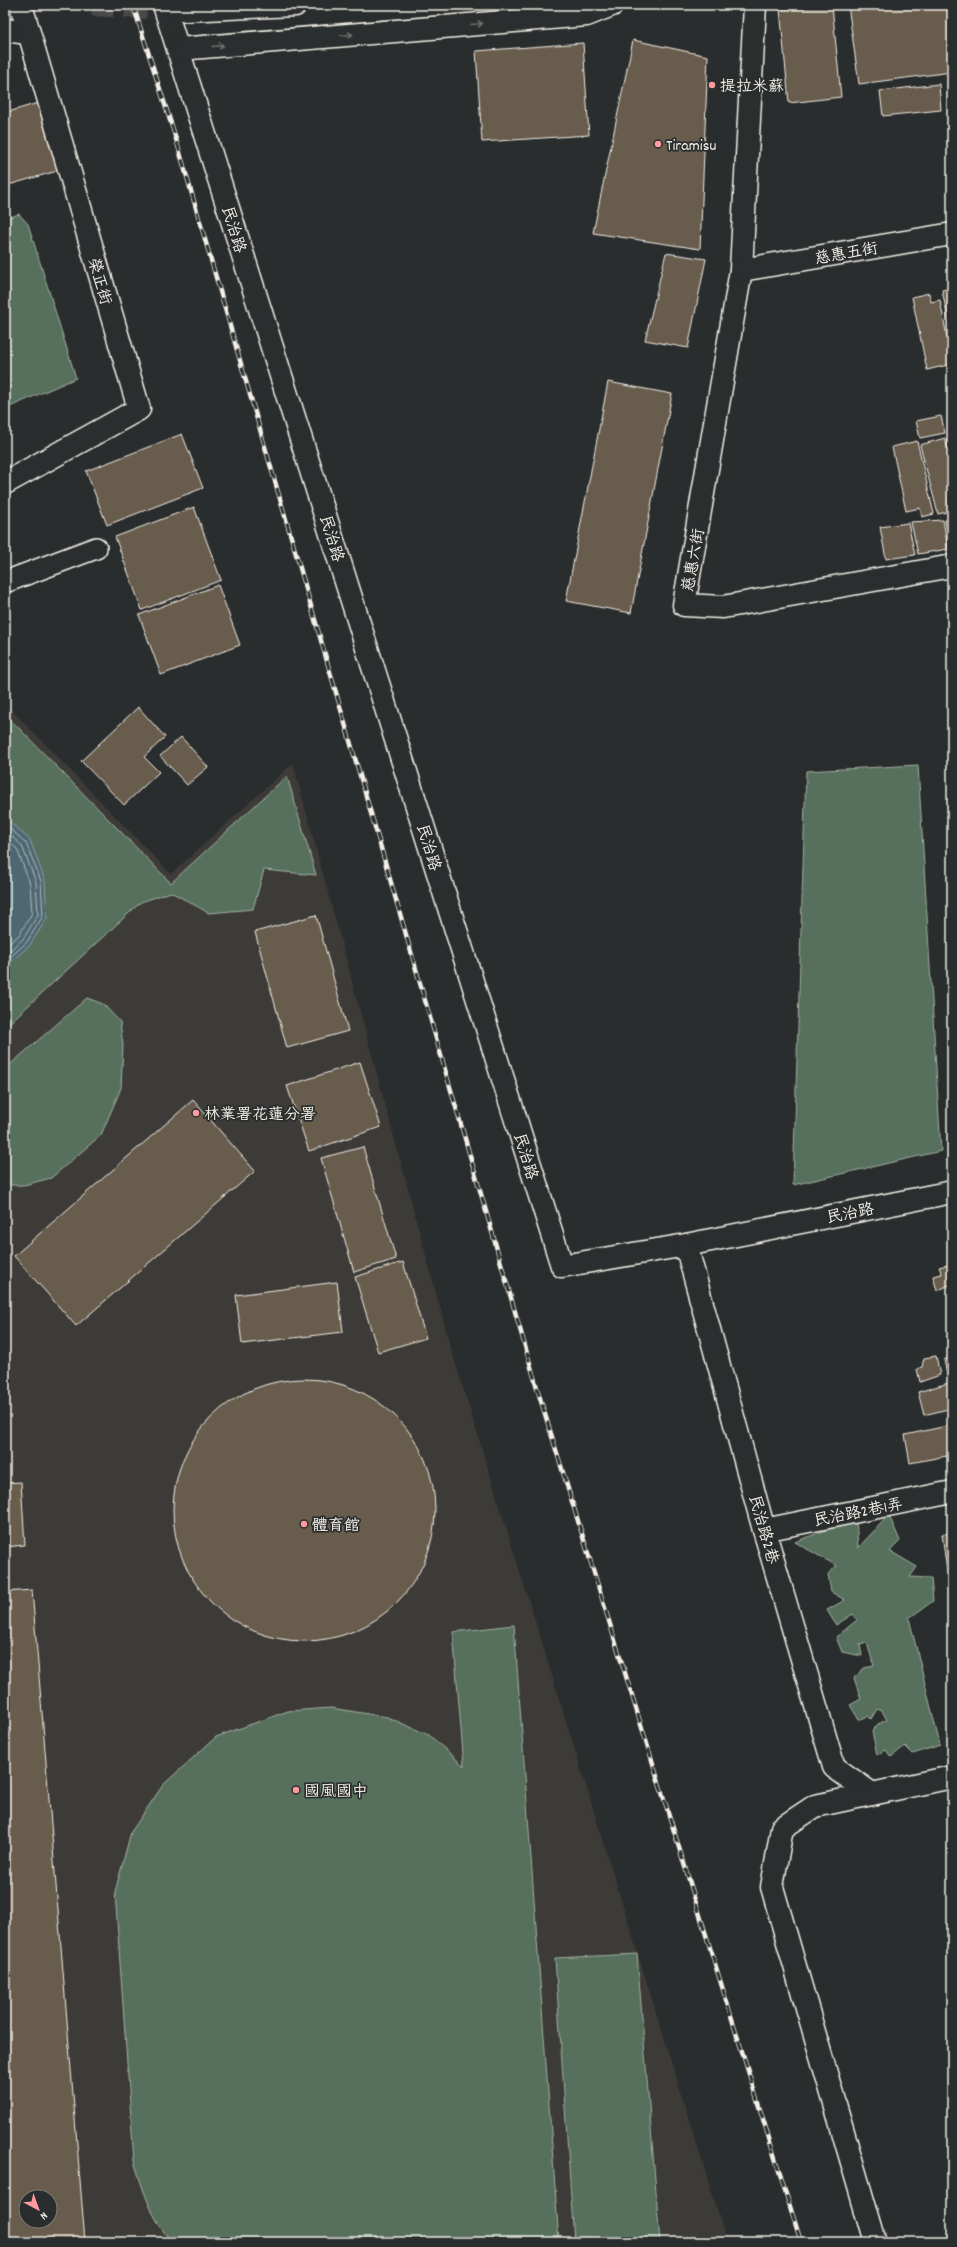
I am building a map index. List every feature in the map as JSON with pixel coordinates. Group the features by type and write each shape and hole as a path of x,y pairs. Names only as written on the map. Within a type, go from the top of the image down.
{"street":[{"name":"榮正街","path":"5,483 139,409 21,5"},
{"path":"164,5 179,49 586,15 612,5"},
{"path":"185,10 295,5"},
{"path":"741,270 755,5"},
{"path":"5,30 28,33"},
{"name":"民治路","path":"179,49 562,1266 686,1245 952,1192"},
{"name":"慈惠五街","path":"741,270 952,234"},
{"name":"慈惠六街","path":"741,270 684,605 723,607 952,566"},
{"name":"民治路2巷","path":"686,1245 764,1530 834,1767 872,1794"},
{"name":"民治路2巷1弄","path":"764,1530 952,1492"},
{"path":"875,2242 772,1887 782,1828 815,1806 952,1777"}],"lane":[{"path":"5,582 96,548"}],"shaded area":[{"name":"國風國中","path":"5,703 171,874 293,763 452,1352 727,2242 5,2242"}],"green space":[{"path":"19,214 28,224 76,378 5,409 5,219"},
{"path":"5,714 171,883 287,776 316,875 264,870 253,909 209,913 171,892 141,902 5,1027"},
{"path":"918,765 941,1151 793,1185 806,771"},
{"path":"87,998 103,1004 120,1022 123,1045 121,1088 101,1135 51,1178 24,1185 5,1185 5,1069"},
{"path":"889,1515 900,1541 890,1551 917,1567 910,1577 931,1578 933,1601 909,1618 940,1745 913,1754 905,1746 891,1757 886,1750 877,1755 872,1731 880,1723 887,1720 882,1711 877,1709 871,1719 868,1716 859,1720 850,1705 861,1699 854,1678 864,1668 874,1666 867,1643 860,1645 862,1656 842,1652 836,1637 857,1620 853,1614 836,1625 827,1610 845,1600 831,1592 828,1574 837,1566 795,1542 856,1518 858,1548"},
{"path":"514,1625 559,2242 172,2242 159,2224 149,2204 134,2161 115,1892 131,1832 163,1785 216,1737 288,1711 331,1708 387,1717 429,1735 464,1766 453,1632"},
{"path":"637,1954 660,2242 574,2242 555,1958"}],"water":[{"path":"5,818 30,840 45,881 47,918 30,945 5,967"}],"building":[{"path":"832,5 841,97 789,103 780,9"},
{"path":"848,5 952,5 952,72 859,84"},
{"name":"Tiramisu","path":"633,40 708,56 700,249 593,233"},
{"path":"583,43 589,135 482,142 476,51"},
{"path":"939,84 941,110 883,116 880,91"},
{"path":"58,97 78,165 5,186 5,113"},
{"path":"666,253 706,259 688,348 645,340"},
{"path":"952,288 952,338 942,290"},
{"path":"929,293 931,302 940,300 952,364 927,370 912,297"},
{"path":"608,382 672,394 631,613 566,601"},
{"path":"941,416 945,433 920,438 916,421"},
{"path":"182,434 203,488 107,525 86,471"},
{"path":"945,438 952,466 952,500 948,501 951,511 938,514 920,445"},
{"path":"952,438 952,460 947,439"},
{"path":"917,441 934,514 922,517 920,508 906,511 892,447"},
{"path":"194,507 221,580 142,610 115,537"},
{"path":"952,519 952,549 950,549 945,520"},
{"path":"943,520 948,549 918,554 911,522"},
{"path":"908,523 915,555 886,559 880,527"},
{"path":"218,585 240,645 161,675 139,615"},
{"path":"138,707 165,737 144,757 159,772 124,805 81,761"},
{"path":"181,737 208,767 187,785 160,756"},
{"path":"316,915 348,1031 287,1048 255,932"},
{"path":"360,1062 381,1127 309,1151 287,1086"},
{"name":"林業署花蓮分署","path":"193,1100 255,1171 76,1326 14,1256"},
{"path":"363,1147 396,1259 354,1272 321,1158"},
{"path":"403,1262 426,1338 378,1352 355,1277"},
{"path":"952,1264 952,1294 949,1285 937,1291 933,1276 942,1274 939,1267"},
{"path":"337,1282 343,1332 242,1344 236,1295"},
{"path":"936,1356 940,1375 920,1382 917,1369 922,1367 924,1358"},
{"path":"952,1356 952,1374 947,1375 944,1360"},
{"name":"體育館","path":"304,1379 330,1381 354,1389 377,1401 397,1417 413,1437 425,1460 433,1484 435,1510 433,1536 425,1560 413,1583 397,1603 377,1619 354,1631 330,1639 304,1641 278,1639 254,1631 231,1619 211,1603 195,1583 183,1560 175,1536 173,1510 175,1484 183,1460 195,1437 211,1417 231,1401 254,1389 278,1381"},
{"path":"952,1382 952,1408 924,1415 918,1392"},
{"path":"952,1425 952,1455 910,1463 905,1435"},
{"path":"21,1482 25,1545 5,1547 5,1483"},
{"path":"952,1533 952,1600 951,1601 942,1534"},
{"path":"32,1590 85,2242 5,2242 5,1592"}],"tunnel":[{"path":"92,5 184,10"}],"railway":[{"path":"133,5 176,139 540,1398 801,2242"}],"place":[{"name":"提拉米蘇","path":"712,85"},
{"name":"Tiramisu","path":"658,144"},
{"name":"林業署花蓮分署","path":"196,1113"},
{"name":"體育館","path":"304,1524"},
{"name":"國風國中","path":"296,1790"}]}
